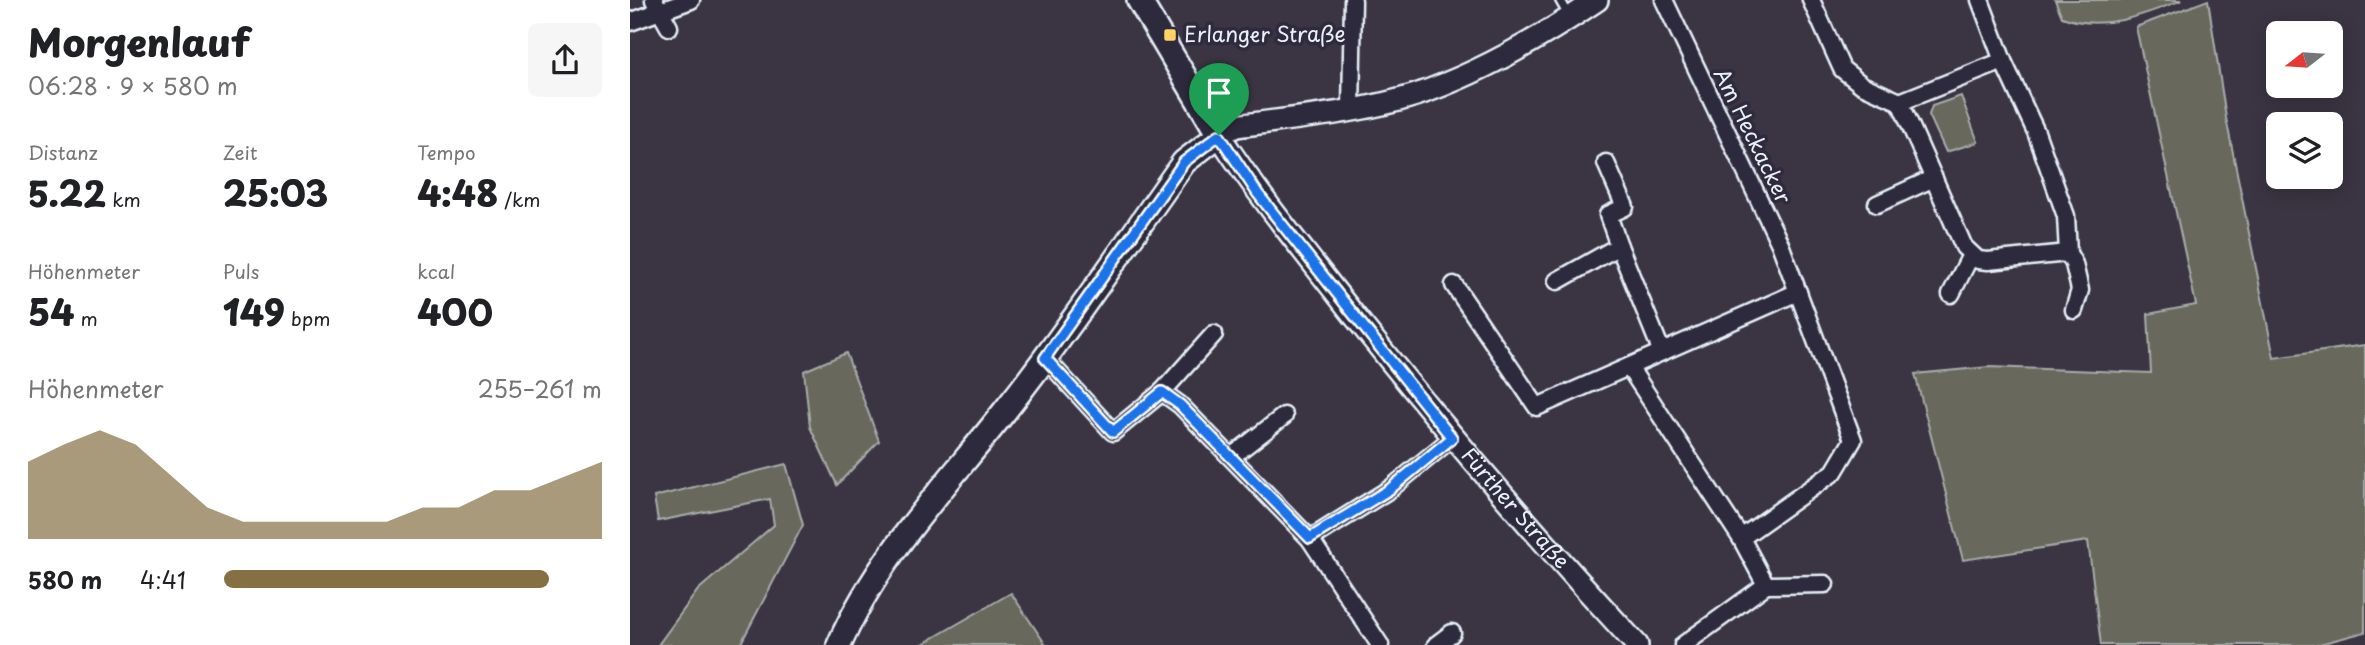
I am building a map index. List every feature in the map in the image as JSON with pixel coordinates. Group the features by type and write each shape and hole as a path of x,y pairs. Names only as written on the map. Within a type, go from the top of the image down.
{"main road":[{"path":"839,645 881,567 943,484 1004,412 1045,358 1184,162 1219,135 1139,0"}],"street":[{"path":"630,22 657,6 691,0"},
{"path":"1352,110 1353,0"},
{"path":"1219,135 1236,126 1352,110 1415,95 1480,69 1565,9 1597,0"},
{"name":"Am Heckacker","path":"1664,0 1780,244 1853,439 1834,472 1741,538"},
{"path":"1811,0 1842,69 1862,85 1900,102 1964,247 1971,255 1988,261 2068,253"},
{"path":"1980,0 2003,61 2036,132 2066,216 2068,253 2074,264 2080,290 2074,310"},
{"path":"657,6 669,27"},
{"path":"1900,102 2003,61"},
{"name":"Fürther Straße","path":"1219,135 1258,194 1452,438 1558,561 1637,645"},
{"path":"1606,163 1625,207 1608,215 1661,351"},
{"path":"1877,204 1934,178"},
{"path":"1557,281 1619,246"},
{"path":"1951,295 1971,255"},
{"path":"1454,285 1537,407 1798,292"},
{"path":"1045,358 1113,432 1162,392 1214,334"},
{"path":"1629,366 1741,538 1766,585"},
{"path":"1162,392 1180,405 1310,538 1380,645"},
{"path":"1231,457 1284,416"},
{"path":"1310,538 1390,489 1452,438"},
{"path":"1683,645 1766,585 1825,584"},
{"path":"1436,645 1452,633"}],"green space":[{"path":"2055,0 2182,0 2123,20 2092,23 2062,17"},
{"path":"2208,0 2226,118 2274,358 2365,345 2365,632 2316,645 2101,645 2088,541 1963,560 1915,374 1989,367 2151,373 2148,314 2196,305 2136,27"},
{"path":"1961,96 1978,142 1946,152 1929,115 1932,106"},
{"path":"846,353 879,441 837,485 810,427 804,371"},
{"path":"786,464 803,525 740,645 658,645 698,590 774,525 770,499 658,521 654,497"},
{"path":"1011,593 1046,645 921,645"}],"place":[{"name":"Erlanger Straße","path":"1170,35"}],"route":[{"path":"1219,135 1258,194 1452,438 1390,489 1310,538 1180,405 1162,392 1113,432 1045,358 1184,162 1196,150 1219,135"}]}
